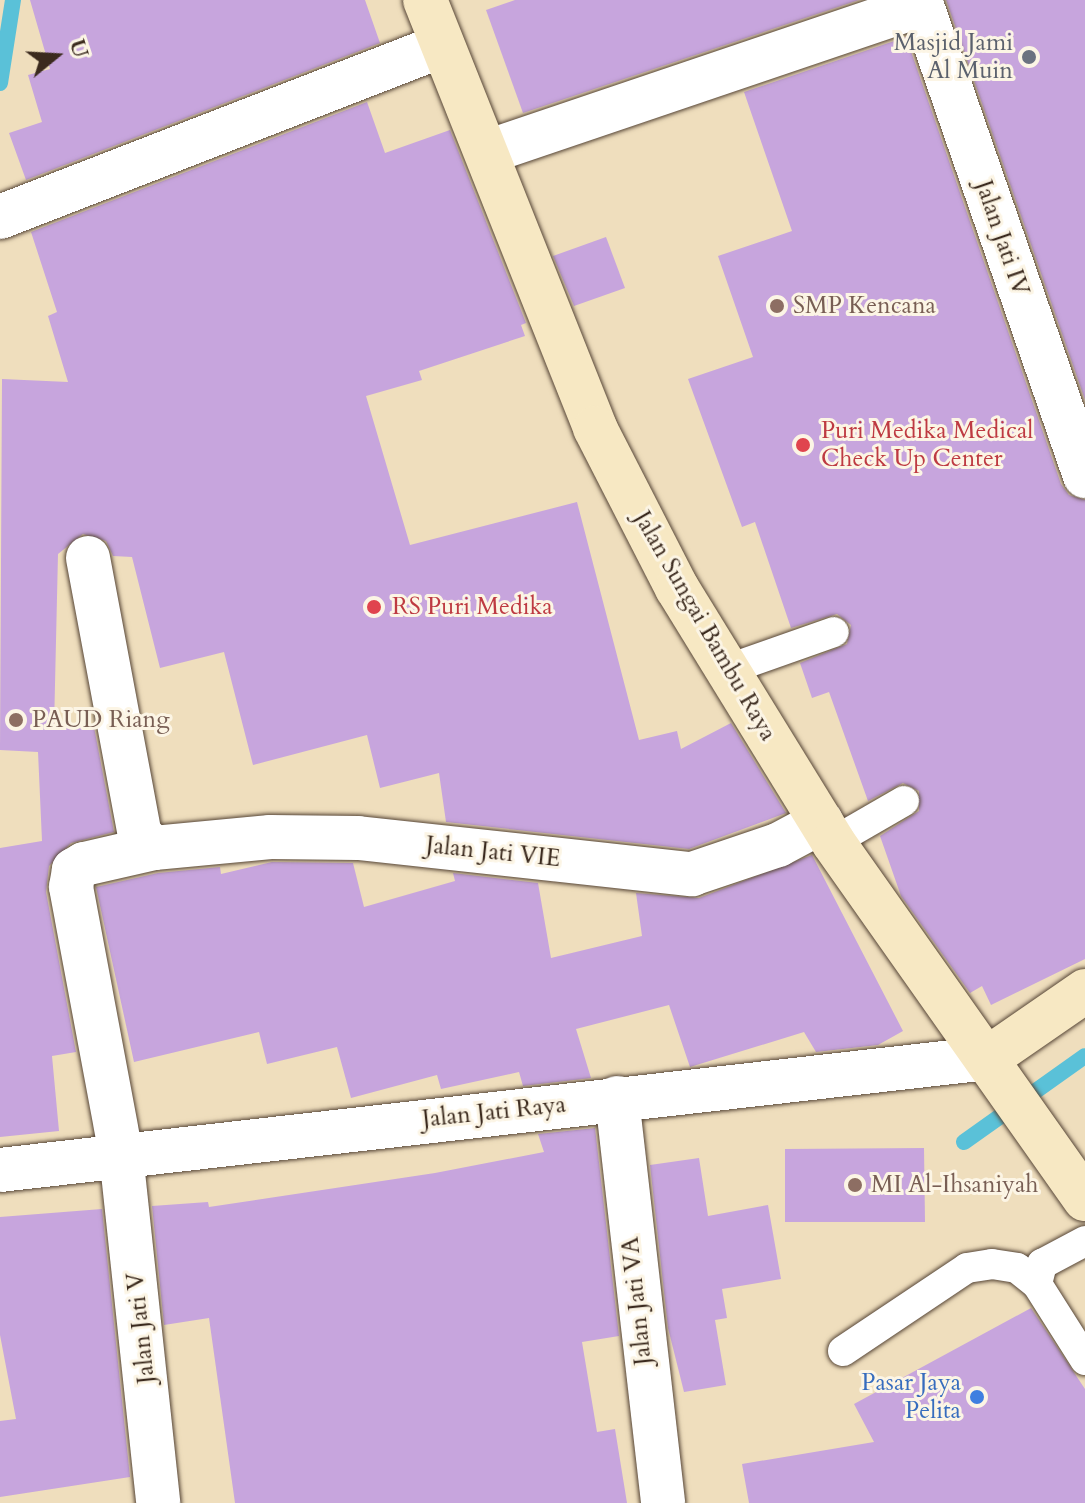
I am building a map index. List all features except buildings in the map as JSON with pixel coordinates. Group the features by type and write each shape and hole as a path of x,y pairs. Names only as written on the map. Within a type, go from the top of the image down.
{"street":[{"name":"Jalan Sungai Bambu Raya","path":"425,0 595,428 677,588 827,832 1085,1199"},
{"path":"487,152 921,3"},
{"name":"Jalan Jati IV","path":"921,3 1085,476"},
{"path":"0,217 442,46"},
{"path":"88,558 140,835 154,848"},
{"name":"Jalan Jati VIE","path":"123,1171 71,887 74,870 84,864 154,848 270,837 358,838 692,874 827,832"},
{"path":"992,1063 1085,991"},
{"name":"Jalan Jati Raya","path":"0,1170 123,1171 618,1120 992,1063"},
{"name":"Jalan Jati VA","path":"618,1120 663,1503"},
{"name":"Jalan Jati V","path":"123,1171 158,1503"}],"lane":[{"path":"729,669 834,632"},
{"path":"827,832 904,801"},
{"path":"1037,1284 1042,1264 1085,1241"},
{"path":"843,1351 967,1268 992,1264 1017,1268 1037,1284 1085,1360"}],"waterway":[{"path":"0,83 13,0"},
{"path":"964,1142 1085,1056"}],"place":[{"name":"Masjid Jami Al Muin","path":"1029,57"},
{"name":"SMP Kencana","path":"777,306"},
{"name":"Puri Medika Medical Check Up Center","path":"803,445"},
{"name":"RS Puri Medika","path":"374,607"},
{"name":"PAUD Riang","path":"16,720"},
{"name":"MI Al-Ihsaniyah","path":"855,1185"},
{"name":"Pasar Jaya Pelita","path":"977,1397"}]}
